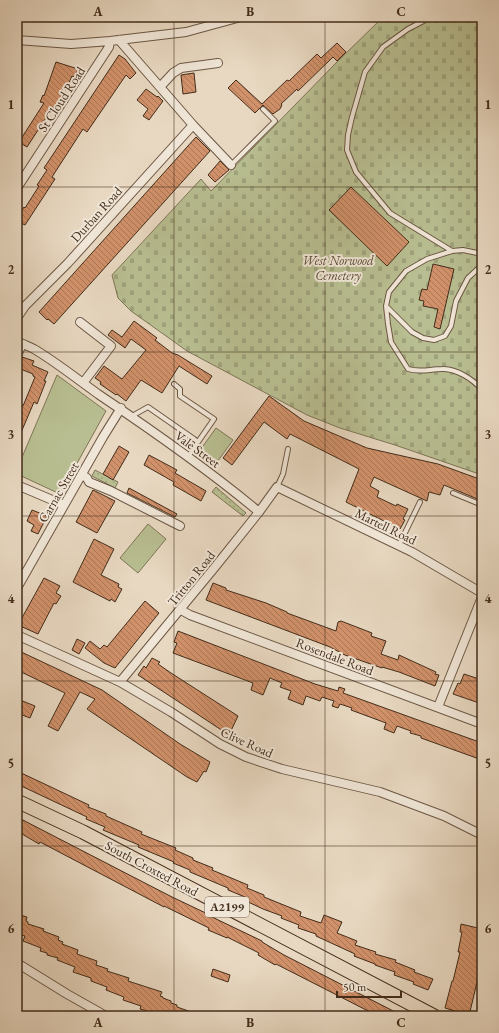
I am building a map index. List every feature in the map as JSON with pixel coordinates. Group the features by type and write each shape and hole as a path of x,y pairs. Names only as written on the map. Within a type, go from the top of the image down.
{"main road":[{"name":"South Croxted Road","path":"17,801 83,832 434,1016"}],"street":[{"path":"17,40 71,44 120,40 186,32 241,17"},
{"path":"120,40 193,125 231,165"},
{"name":"St Cloud Road","path":"18,185 109,47 110,41"},
{"path":"160,87 182,68 218,63"},
{"name":"Durban Road","path":"17,318 25,306 68,263 193,125"},
{"path":"80,322 111,346 83,383"},
{"name":"Vale Street","path":"20,343 32,348 48,358 121,408 209,471 259,512"},
{"name":"Carnac Street","path":"17,588 121,408"},
{"path":"82,475 89,482 111,491 180,526"},
{"path":"17,485 64,505"},
{"name":"Tritton Road","path":"120,682 259,512 277,487"},
{"name":"Martell Road","path":"277,487 399,545 482,593"},
{"path":"438,707 482,597"},
{"name":"Rosendale Road","path":"180,610 482,724"},
{"name":"Clive Road","path":"17,635 120,682 171,712 215,741 246,757 298,773 380,792 444,816 482,835"},
{"path":"17,963 106,1016"}],"lane":[{"path":"431,17 408,29 383,48 365,72 352,117 348,135 347,150 356,172 390,213 452,251"},
{"path":"231,165 275,121 263,108"},
{"path":"482,254 463,250 452,251 427,259 406,271 388,292 386,306 391,342 408,369 419,372 444,368 462,374 478,385 482,390"},
{"path":"386,306 412,332 423,338 434,340 445,336 451,326 456,301 468,278 482,265"},
{"path":"17,360 20,343"},
{"path":"174,384 180,389 180,396 214,419 188,457"},
{"path":"132,416 148,407 198,442"},
{"path":"277,487 283,474 288,449"},
{"path":"453,493 482,505"},
{"path":"399,545 420,502"}],"green space":[{"name":"West Norwood Cemetery","path":"383,17 482,17 482,475 340,428 307,415 187,351 131,311 118,298 112,275 201,179 211,191"},
{"path":"57,375 106,411 60,494 17,474 17,469"},
{"path":"216,428 233,440 215,465 198,453"},
{"path":"95,470 118,482 115,488 92,476"},
{"path":"216,487 246,513 243,516 212,492"},
{"path":"148,524 166,539 138,573 120,558"}],"building":[{"path":"337,43 346,52 337,61 333,57 298,91 297,89 281,104 280,109 273,114 263,105 255,113 228,88 236,80 262,104 317,54 321,58"},
{"path":"119,55 125,59 136,73 130,79 126,75 87,132 83,129 52,177 55,179 25,225 21,223 17,230 17,217 24,207 25,208 39,186 37,185 47,170 44,168"},
{"path":"56,62 78,69 75,77 72,76 66,90 63,89 59,102 55,108 53,107 27,147 19,142 44,103 40,102 43,95 44,96"},
{"path":"194,73 196,92 183,94 181,75"},
{"path":"146,89 157,97 158,96 163,101 149,120 143,116 148,109 137,100"},
{"path":"196,137 210,151 54,324 48,319 47,320 39,312"},
{"path":"220,161 229,170 215,182 208,175"},
{"path":"351,187 409,242 387,266 329,210"},
{"path":"433,264 454,269 440,329 434,327 438,309 423,306 424,301 419,300 422,289 427,290"},
{"path":"134,321 157,338 155,340 172,353 178,355 212,376 207,384 179,366 162,393 141,380 126,401 100,384 101,382 95,378 104,366 122,379 146,350 131,339 125,348 108,335 112,330 122,337"},
{"path":"22,357 34,361 32,365 48,372 37,404 34,402 17,442 17,409 19,404 23,406 35,377 33,374 18,368"},
{"path":"269,396 304,421 367,448 438,464 482,480 482,501 444,485 440,495 429,492 427,501 374,477 370,486 379,491 377,497 396,506 397,504 408,509 403,519 405,520 400,529 346,502 359,469 290,434 287,439 264,422 232,465 223,458"},
{"path":"119,446 129,452 113,480 103,474"},
{"path":"149,455 177,470 175,473 206,491 201,501 173,485 174,482 144,465"},
{"path":"129,488 177,514 175,517 127,493"},
{"path":"93,490 115,501 97,533 76,522"},
{"path":"32,510 47,516 38,534 31,531 34,525 27,521"},
{"path":"94,539 114,549 101,575 119,584 118,587 122,589 115,602 111,599 110,601 73,582"},
{"path":"44,578 60,586 56,593 61,596 56,604 54,603 38,634 18,625"},
{"path":"213,583 226,588 226,590 266,603 287,613 336,631 338,622 341,621 372,633 371,636 386,641 381,654 398,660 399,655 436,672 435,674 439,675 435,686 399,672 382,668 345,655 330,647 206,600"},
{"path":"145,601 159,613 115,668 104,663 85,648 90,641 100,649 104,645 107,647"},
{"path":"178,631 315,684 338,691 339,687 345,689 343,693 482,743 482,760 421,738 421,736 410,733 411,731 397,726 394,733 384,729 386,723 351,710 352,708 340,704 338,708 332,706 334,701 322,697 320,701 306,696 303,705 288,699 291,691 280,687 282,683 270,678 263,695 251,690 253,683 173,653 177,643 174,642"},
{"path":"77,639 85,643 79,654 72,650"},
{"path":"17,650 102,690 180,744 210,762 206,772 204,771 197,782 187,777 87,709 95,699 80,692 58,731 48,726 65,693 17,670"},
{"path":"152,658 160,662 158,664 171,673 238,716 229,735 138,675 144,666 146,668"},
{"path":"464,674 482,680 482,704 453,694 458,683 460,684"},
{"path":"20,700 35,706 30,718 17,713 17,706"},
{"path":"17,771 89,805 88,807 106,814 106,816 142,832 141,834 176,848 175,850 193,858 193,860 213,868 212,870 248,885 247,888 264,895 264,897 301,912 300,916 321,923 324,915 342,922 337,933 357,941 355,945 376,952 375,954 396,960 395,962 415,970 414,972 433,979 428,990 413,984 414,982 394,975 395,972 354,956 355,954 316,936 316,934 298,928 299,925 244,900 245,897 228,890 228,888 190,872 190,870 173,863 174,862 138,847 139,845 103,830 105,827 86,819 87,817 17,784"},
{"path":"17,817 172,897 262,941 284,955 403,1016 378,1016 276,964 275,965 258,955 259,953 227,937 208,930 209,928 164,907 40,842 39,844 17,831"},
{"path":"17,914 27,917 26,921 28,924 44,929 43,931 59,937 58,940 63,942 62,944 78,950 77,954 97,961 96,965 108,969 107,971 129,978 128,981 162,992 160,996 171,1001 171,1003 177,1005 177,1007 200,1016 159,1016 140,1009 141,1006 123,1000 124,997 106,990 107,987 91,981 91,978 73,972 75,967 57,960 58,958 47,955 47,953 40,951 41,948 23,941 25,936 17,934"},
{"path":"461,924 482,929 482,961 469,1016 455,1013 455,1011 445,1008 460,952 458,952 462,932 460,932"},
{"path":"213,969 230,975 228,982 211,976"}]}
